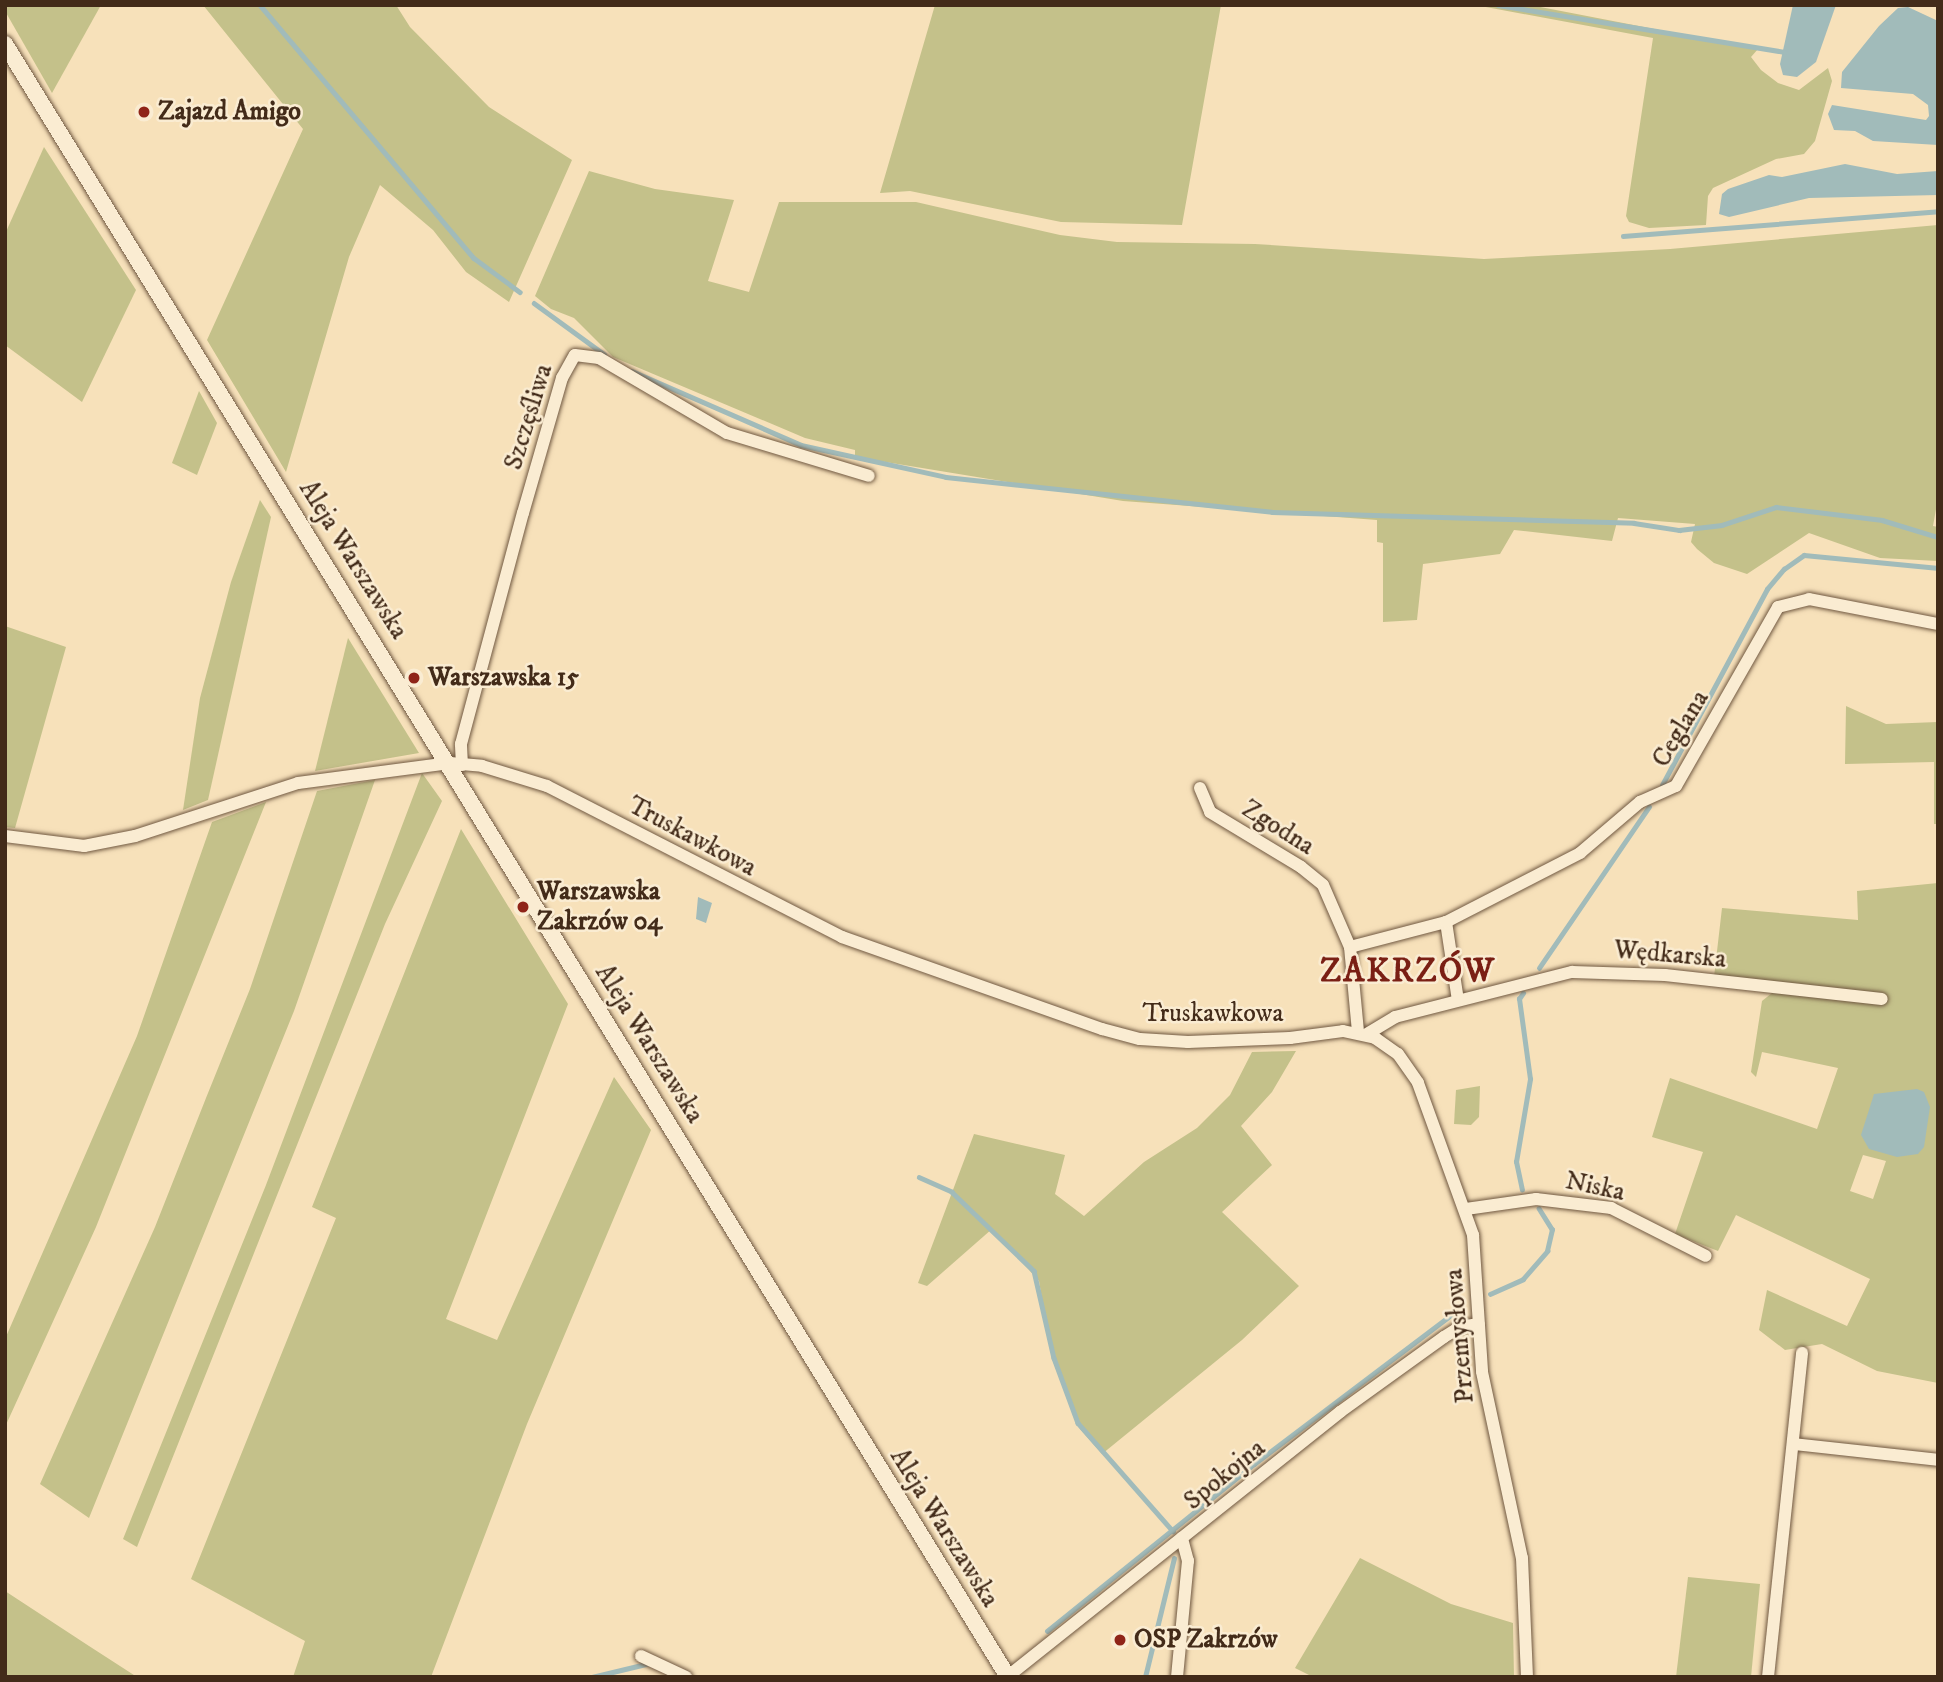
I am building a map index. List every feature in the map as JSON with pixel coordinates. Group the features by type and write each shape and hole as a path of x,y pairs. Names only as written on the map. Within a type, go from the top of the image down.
{"street":[{"name":"Aleja Warszawska","path":"5,44 456,764 1008,1677"},
{"name":"Szczęśliwa","path":"456,764 562,378 575,355 599,358 727,433 869,476"},
{"name":"Ceglana","path":"1350,947 1446,922 1580,853 1640,803 1676,786 1778,607 1809,598 1938,624"},
{"name":"Truskawkowa","path":"5,836 84,846 135,835 298,783 456,764 482,766 547,786 842,937 1102,1029 1140,1039 1188,1042 1359,1032"},
{"name":"Zgodna","path":"1200,789 1210,812 1301,867 1322,885 1350,947 1359,1032"},
{"path":"1446,922 1458,1000"},
{"name":"Wędkarska","path":"1359,1032 1395,1017 1572,972 1665,975 1882,999"},
{"name":"Przemysłowa","path":"1359,1032 1388,1045 1413,1072 1466,1209 1473,1235 1479,1324 1489,1409 1522,1558 1527,1677"},
{"name":"Niska","path":"1466,1209 1536,1199 1611,1208 1706,1256"},
{"name":"Spokojna","path":"1008,1677 1340,1412 1444,1337 1460,1327 1479,1324"},
{"path":"1768,1677 1802,1353"},
{"path":"1794,1444 1938,1460"},
{"path":"1177,1677 1188,1561 1182,1538"},
{"path":"641,1656 686,1677"}],"shaded area":[{"path":"5,5 101,5 52,93 5,11"},
{"path":"203,5 396,5 410,27 489,107 572,160 509,302 466,272 433,230 380,185 349,257 286,472 207,340 303,129"},
{"path":"935,5 1221,5 1182,225 1061,222 910,191 880,193"},
{"path":"1475,5 1530,5 1758,49 1751,57 1761,70 1778,83 1799,90 1828,68 1832,81 1815,141 1804,154 1776,159 1713,188 1708,196 1706,225 1649,228 1629,222 1626,216 1653,38"},
{"path":"44,147 136,290 82,402 5,345 5,234"},
{"path":"589,171 655,189 734,200 708,281 749,292 779,202 916,202 1060,235 1117,242 1255,244 1484,259 1670,249 1938,225 1938,498 1933,526 1938,527 1938,561 1880,558 1809,533 1747,574 1714,563 1697,549 1691,542 1695,524 1618,518 1612,541 1514,530 1500,554 1423,564 1417,620 1383,622 1383,543 1377,542 1377,520 1123,501 855,457 855,450 805,438 613,357 574,318 551,309 535,296"},
{"path":"199,391 217,423 197,475 172,463"},
{"path":"260,500 271,517 208,800 183,810 200,698 231,582"},
{"path":"5,626 66,647 15,828 5,827"},
{"path":"348,638 419,753 315,771"},
{"path":"1846,706 1886,724 1938,722 1938,824 1934,824 1934,762 1845,764"},
{"path":"422,773 442,801 385,924 137,1547 123,1539 266,1185"},
{"path":"375,780 294,1011 89,1518 40,1484 155,1227 250,989 317,791"},
{"path":"266,802 96,1227 5,1427 5,1339 137,1036 212,822"},
{"path":"461,829 568,1004 446,1319 497,1340 614,1077 651,1130 527,1424 431,1677 293,1677 305,1641 191,1579 336,1218 312,1207"},
{"path":"1938,883 1938,1383 1877,1371 1822,1344 1785,1350 1759,1330 1767,1290 1847,1326 1870,1279 1736,1215 1718,1251 1675,1234 1703,1152 1652,1137 1670,1078 1817,1129 1838,1068 1762,1052 1756,1077 1751,1072 1762,1001 1772,993 1714,977 1722,908 1858,920 1857,891","holes":["1863,1155 1886,1161 1873,1199 1850,1191"]},
{"path":"1296,1051 1272,1092 1241,1126 1272,1165 1222,1212 1299,1286 1242,1340 1102,1454 1080,1429 1052,1359 1039,1281 992,1229 927,1286 918,1283 974,1134 1065,1155 1055,1194 1084,1216 1144,1162 1197,1128 1230,1095 1252,1052"},
{"path":"1480,1086 1479,1117 1471,1125 1454,1124 1456,1090"},
{"path":"1360,1558 1451,1604 1513,1623 1514,1677 1313,1677 1295,1668"},
{"path":"1688,1577 1760,1584 1751,1677 1676,1677"},
{"path":"5,1591 89,1646 137,1677 5,1677"}],"water":[{"path":"1793,5 1836,5 1816,62 1797,77 1783,75 1780,64"},
{"path":"1908,7 1938,21 1938,145 1873,141 1855,131 1834,130 1828,114 1832,105 1926,120 1929,116 1928,105 1913,94 1841,88 1842,72 1879,26 1898,8"},
{"path":"1845,164 1897,174 1938,171 1938,195 1809,198 1729,217 1719,214 1722,194 1728,189 1769,175 1782,177"},
{"path":"698,897 712,903 706,923 696,919"},
{"path":"1917,1089 1924,1092 1930,1107 1924,1147 1918,1154 1897,1157 1869,1149 1861,1135 1874,1094"}],"waterway":[{"path":"260,5 474,258 520,292"},
{"path":"1498,5 1784,52"},
{"path":"1623,236 1938,211"},
{"path":"534,303 604,354"},
{"path":"632,371 801,445 946,477 1272,512 1634,523 1679,530 1722,525 1776,507 1882,520 1938,537"},
{"path":"1662,785 1767,589 1784,569 1804,555 1938,568"},
{"path":"1539,968 1649,807"},
{"path":"1522,1190 1516,1162 1530,1079 1519,999 1523,993"},
{"path":"919,1177 952,1192 1034,1271 1054,1358 1078,1423 1173,1531"},
{"path":"1490,1294 1523,1279 1547,1251 1552,1230 1539,1209"},
{"path":"1047,1631 1254,1464 1460,1308"},
{"path":"1145,1677 1174,1558"},
{"path":"592,1677 646,1664"}],"place":[{"name":"Zajazd Amigo","path":"144,112"},
{"name":"Warszawska 15","path":"414,678"},
{"name":"Warszawska Zakrzów 04","path":"523,907"},
{"name":"OSP Zakrzów","path":"1120,1640"}],"district":[{"name":"ZAKRZÓW","path":"1408,972"}]}
